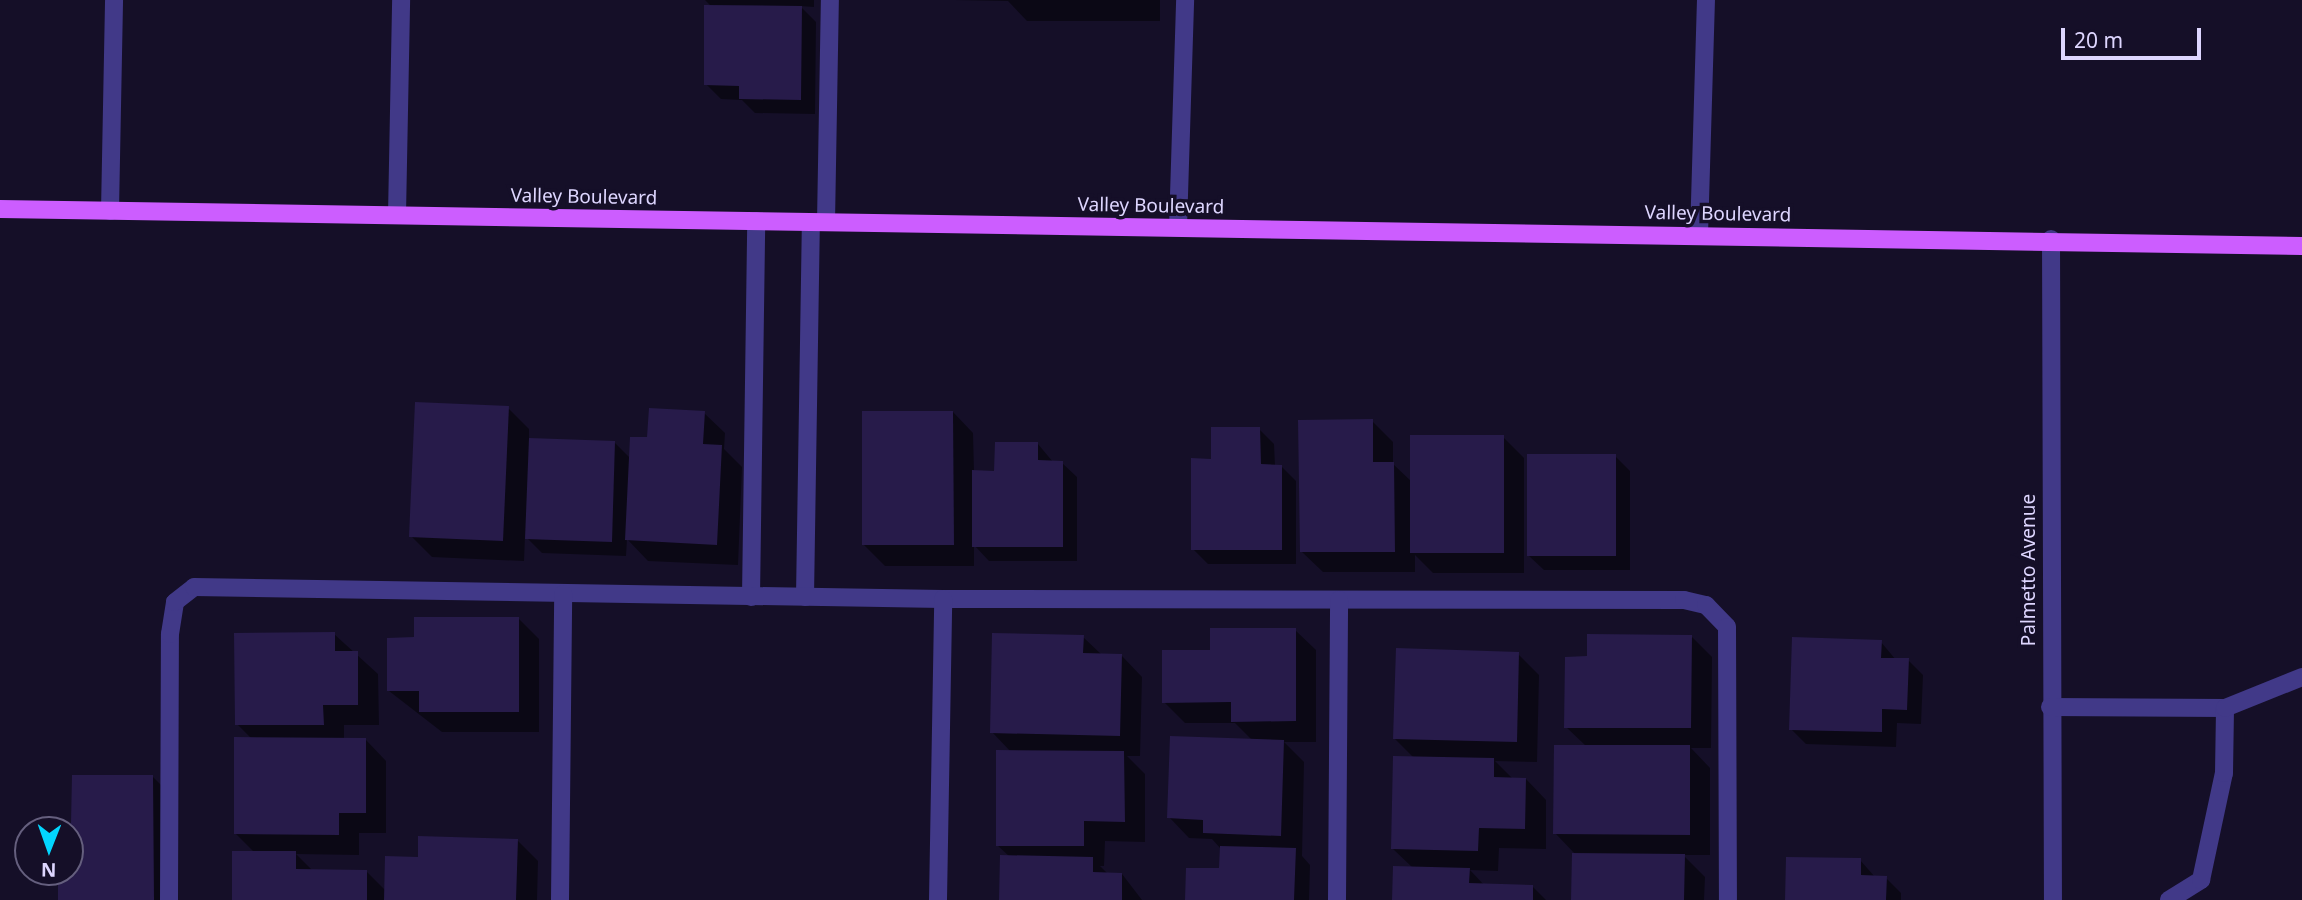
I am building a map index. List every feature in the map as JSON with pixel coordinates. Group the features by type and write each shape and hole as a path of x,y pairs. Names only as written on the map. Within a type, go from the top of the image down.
{"main road":[{"name":"Valley Boulevard","path":"0,209 2302,246"}],"street":[{"path":"110,211 114,0"},
{"path":"397,215 401,0"},
{"path":"805,597 830,0"},
{"path":"1178,227 1185,0"},
{"path":"1699,235 1706,0"},
{"path":"751,597 755,221"},
{"name":"Palmetto Avenue","path":"2052,240 2050,707 2053,900"},
{"path":"169,900 170,634 175,602 194,587 943,599 1684,600 1706,605 1727,627 1728,900"},
{"path":"560,900 564,594"},
{"path":"938,900 943,599"},
{"path":"1337,900 1339,600"},
{"path":"2050,707 2225,708 2302,677"},
{"path":"2169,900 2201,880 2224,773 2225,708"}],"building":[{"path":"704,5 802,6 801,100 739,99 739,86 704,85"},
{"path":"415,402 509,406 503,541 409,537"},
{"path":"649,408 705,411 703,444 722,445 717,545 625,540 630,437 647,437"},
{"path":"862,411 953,411 954,545 862,545"},
{"path":"1373,419 1373,462 1394,462 1395,552 1300,552 1298,420"},
{"path":"1211,427 1260,427 1261,464 1282,465 1282,550 1191,550 1191,458 1211,459"},
{"path":"1410,435 1504,435 1504,553 1410,553"},
{"path":"529,438 615,441 612,542 525,539"},
{"path":"995,442 1038,442 1038,460 1063,461 1063,547 972,547 972,470 994,471"},
{"path":"1527,454 1616,454 1616,556 1527,556"},
{"path":"414,617 519,617 519,712 419,712 419,691 387,691 387,638 414,637"},
{"path":"1210,628 1296,628 1296,721 1231,722 1231,702 1162,703 1162,650 1210,650"},
{"path":"335,632 335,651 358,651 358,705 323,705 324,725 235,725 234,633"},
{"path":"992,633 1084,635 1083,653 1122,654 1120,736 990,733"},
{"path":"1587,634 1692,635 1691,728 1564,728 1565,657 1587,656"},
{"path":"1792,637 1882,640 1881,658 1909,658 1907,710 1882,709 1882,732 1789,730"},
{"path":"1396,648 1519,652 1517,742 1393,739"},
{"path":"1170,736 1284,740 1281,836 1203,833 1203,820 1167,818"},
{"path":"234,737 366,738 366,813 339,813 339,835 234,834"},
{"path":"1554,745 1690,745 1690,835 1553,834"},
{"path":"996,750 1124,751 1125,822 1084,821 1084,846 996,846"},
{"path":"1393,756 1494,758 1494,777 1526,778 1525,829 1479,828 1478,851 1391,849"},
{"path":"72,775 153,775 154,900 58,900 58,886 84,886 84,816 71,816"},
{"path":"418,836 518,839 516,900 384,900 385,856 418,857"},
{"path":"1220,846 1296,848 1294,900 1185,900 1186,868 1219,868"},
{"path":"232,851 296,851 296,869 367,870 367,900 232,900"},
{"path":"1572,853 1685,854 1684,900 1571,900"},
{"path":"1000,855 1093,857 1093,872 1122,873 1122,900 999,900"},
{"path":"1786,857 1861,858 1861,875 1887,876 1886,900 1785,900"},
{"path":"1393,866 1470,868 1469,883 1533,885 1533,900 1392,900"}]}
